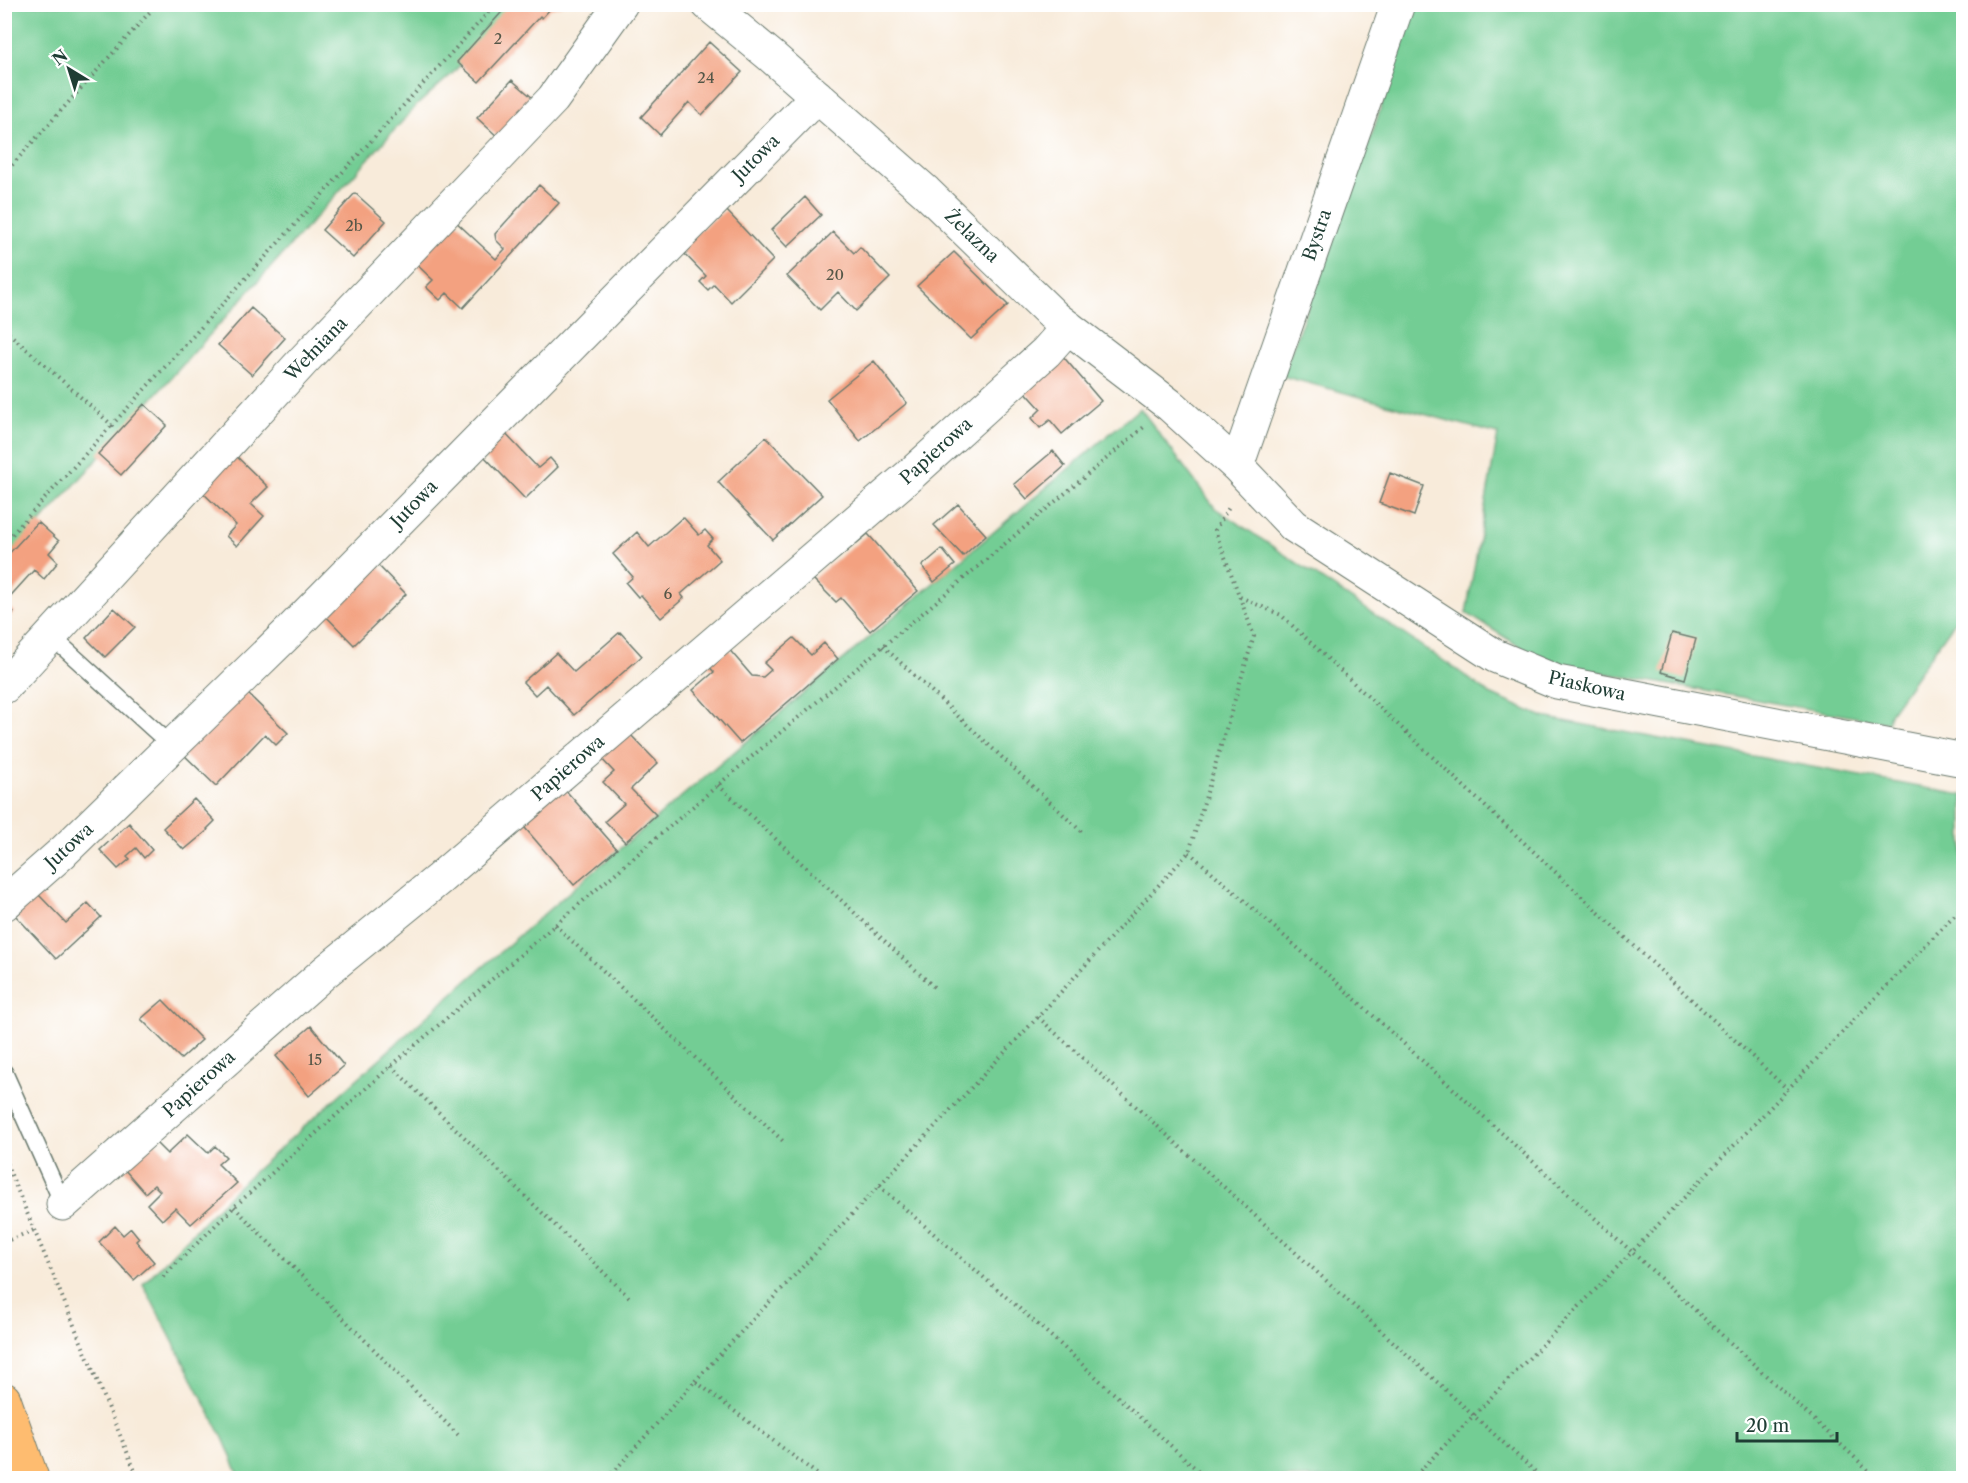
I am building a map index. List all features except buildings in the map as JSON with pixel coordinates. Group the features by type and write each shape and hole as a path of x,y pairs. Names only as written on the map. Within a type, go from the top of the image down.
{"main road":[{"path":"4,1399 32,1479"}],"street":[{"name":"Wełniana","path":"4,687 303,362 553,99 621,4"},
{"name":"Żelazna","path":"708,4 926,192 1068,327 1171,406 1242,472"},
{"name":"Bystra","path":"1242,472 1398,4"},
{"name":"Jutowa","path":"4,904 63,852 287,634 817,96"},
{"name":"Papierowa","path":"63,1204 325,972 439,879 910,476 1046,352 1068,327"},
{"name":"Piaskowa","path":"1242,472 1294,526 1495,656 1557,682 1964,760"}],"lane":[{"path":"51,636 172,746"},
{"path":"4,1072 63,1204"}],"path":[{"path":"4,174 157,4"},
{"path":"4,543 496,4"},
{"path":"4,330 112,425"},
{"path":"163,1277 234,1208 391,1066 718,785 1171,406"},
{"path":"609,1479 695,1381 1038,1017 1189,852 1254,636 1215,531 1242,472"},
{"path":"1239,597 1281,615 1788,1090"},
{"path":"883,646 1084,834"},
{"path":"718,785 937,990"},
{"path":"1189,852 1334,980 1877,1479"},
{"path":"1413,1479 1964,905"},
{"path":"555,925 784,1142"},
{"path":"1038,1017 1542,1479"},
{"path":"391,1066 632,1300"},
{"path":"4,1158 138,1479"},
{"path":"879,1186 1060,1344 1206,1479"},
{"path":"234,1208 461,1438"},
{"path":"4,1242 34,1230"},
{"path":"695,1381 822,1479"}],"green space":[{"path":"5,5 514,5 452,74 417,105 5,562"},
{"path":"1415,5 1963,5 1963,610 1890,713 1888,723 1569,667 1522,648 1466,613 1498,434 1282,376 1372,134"},
{"path":"1140,408 1215,508 1490,694 1543,717 1963,795 1963,1478 240,1478 223,1438 143,1284 236,1188 446,999"}]}
